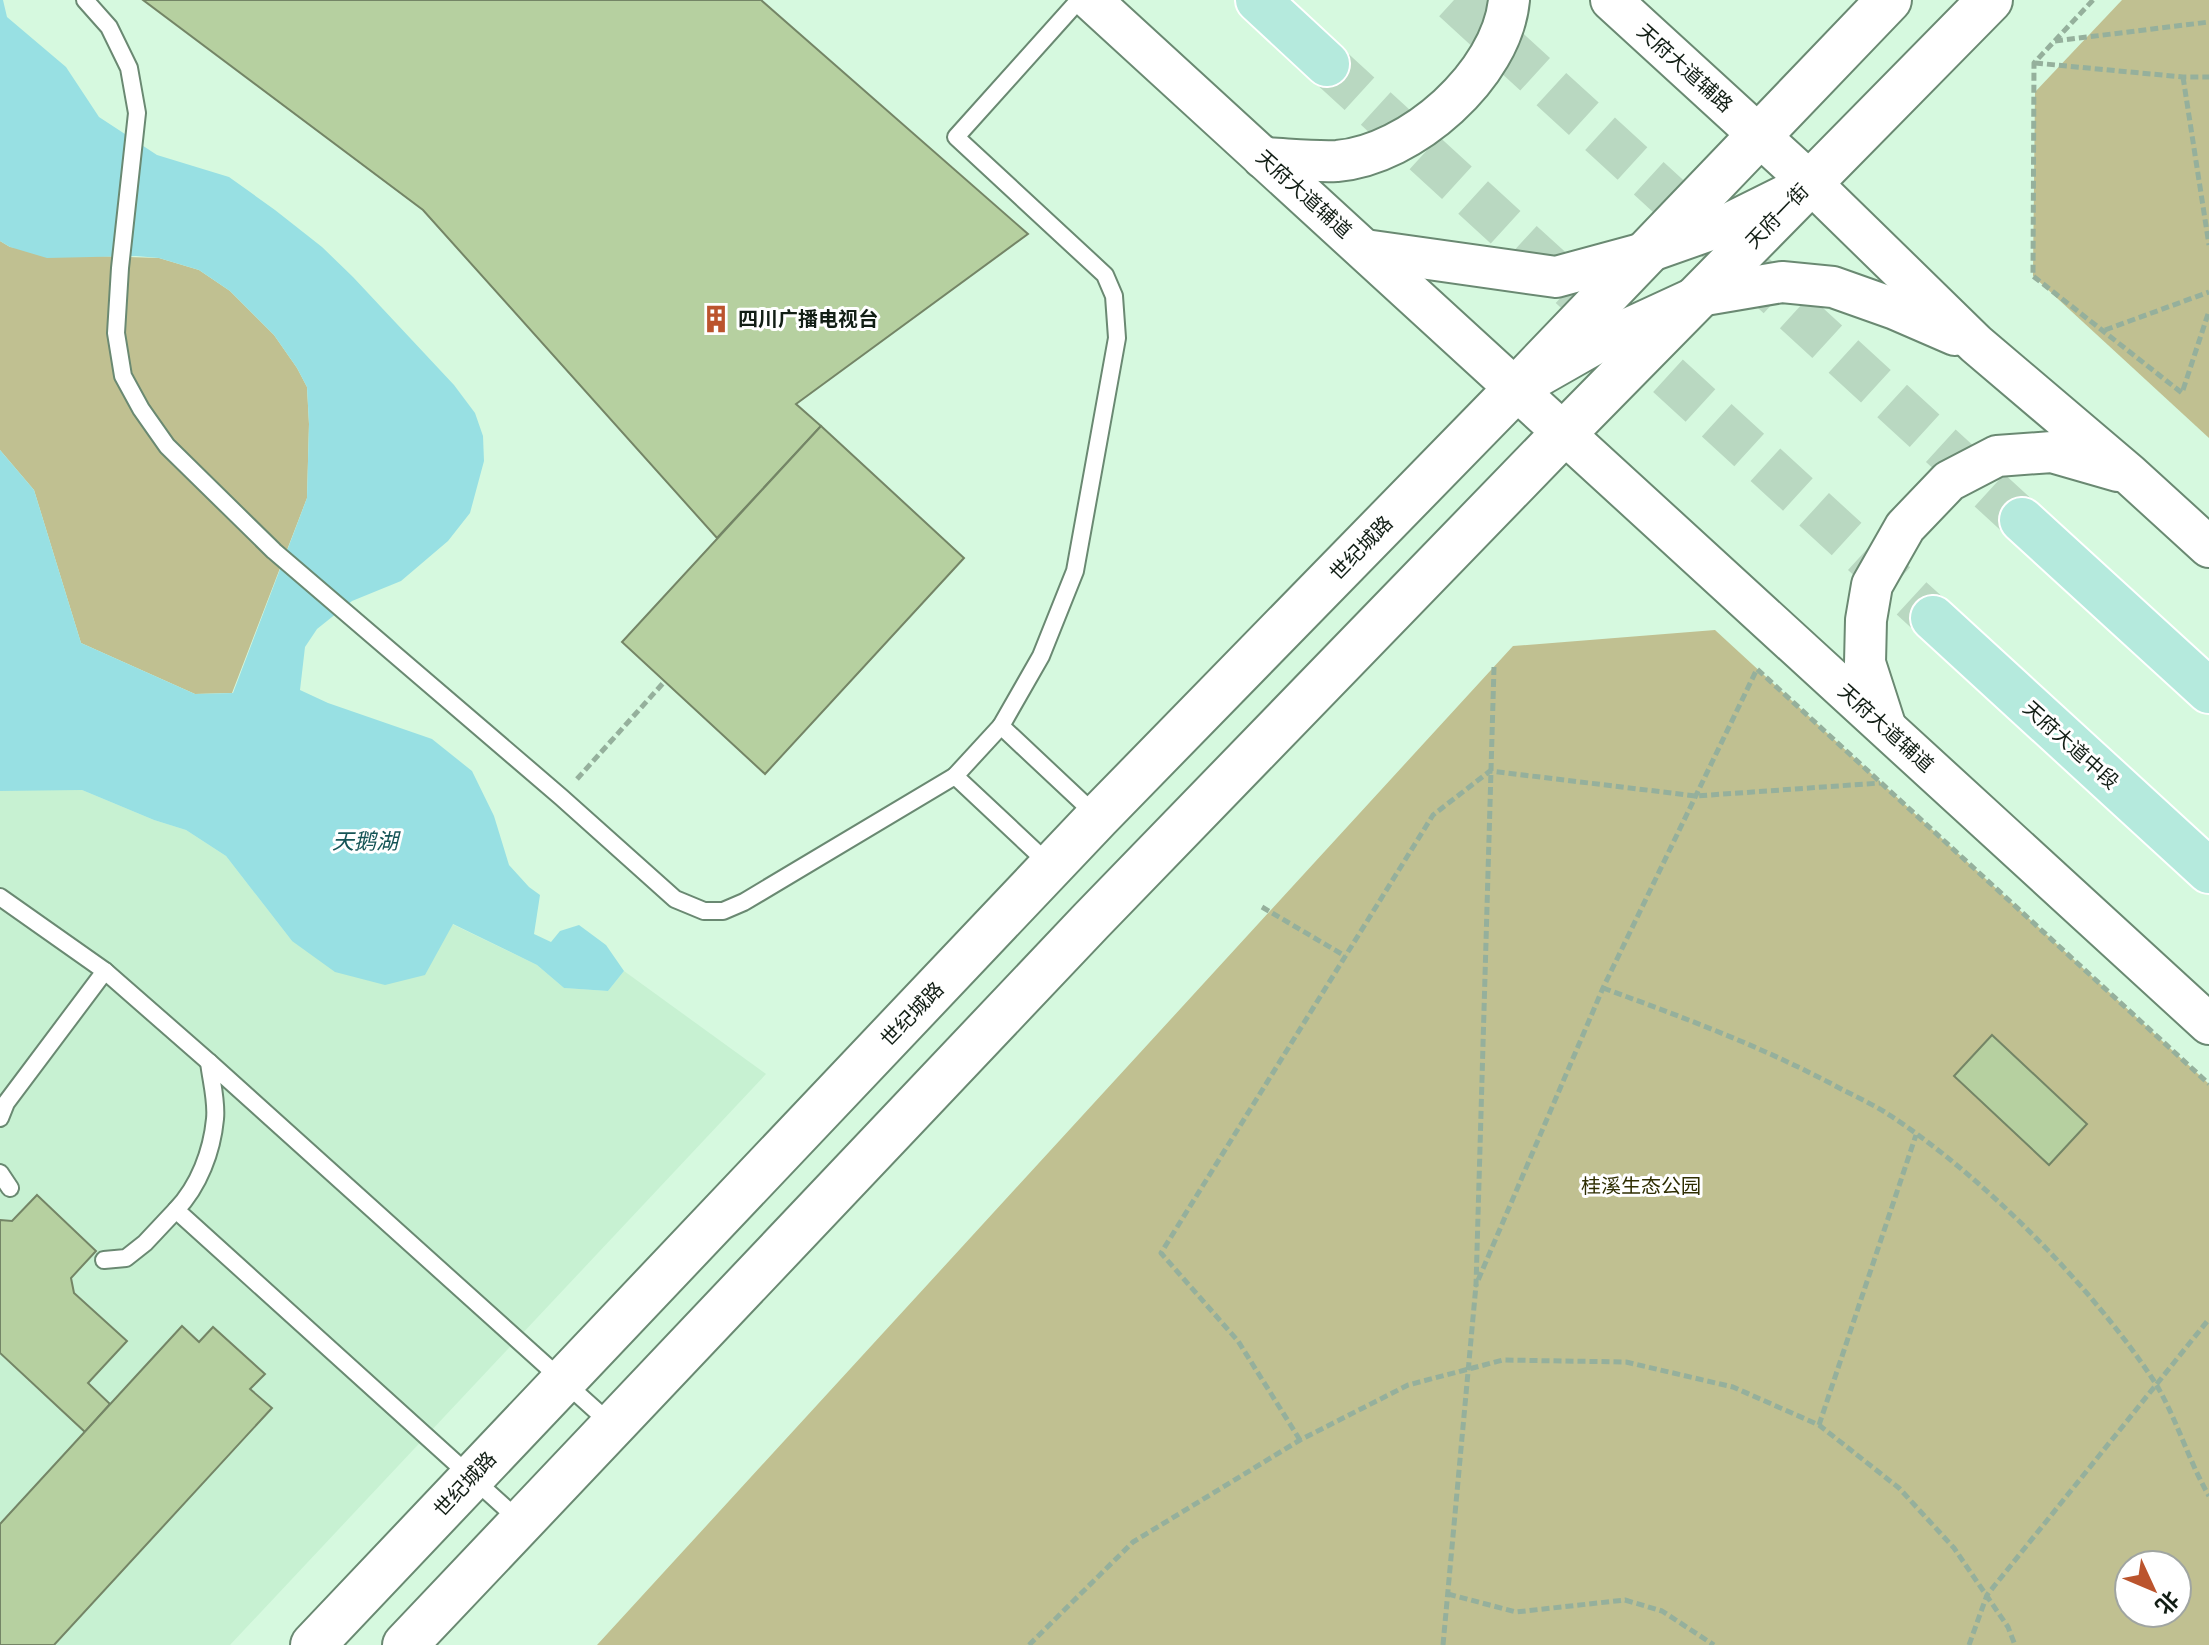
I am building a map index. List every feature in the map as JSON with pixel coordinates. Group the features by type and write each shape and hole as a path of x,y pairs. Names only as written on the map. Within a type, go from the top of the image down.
{"main road":[{"path":"1258,0 1327,64"},
{"path":"1516,389 1889,0"},
{"name":"天府一街","path":"1564,433 1990,0"},
{"name":"世纪城路","path":"313,1645 1098,817 1516,389"},
{"path":"405,1645 1091,921 1564,433"},
{"path":"2022,520 2209,691"},
{"name":"天府大道中段","path":"1933,618 2209,871"}],"street":[{"name":"天府大道辅道","path":"1091,0 2209,1024"},
{"path":"1263,158 1338,161 1377,150 1419,130 1461,94 1489,58 1509,0"},
{"name":"天府大道辅路","path":"1611,0 1810,182"},
{"path":"1365,250 1556,277 1648,252 1730,223 1810,182 1976,344 2129,474 2209,547"},
{"path":"1516,389 1595,344 1699,296 1782,282 1833,287 1895,309 1976,344"},
{"path":"1886,727 1865,663 1866,620 1872,585 1905,527 1949,481 1997,456 2052,452 2129,474"}],"lane":[{"path":"85,0 109,27 129,68 137,113 116,333 123,376 141,409 167,446 274,551 675,899 704,911 723,911 744,902 955,776 1001,726 1041,656 1075,571 1117,338 1114,296 1105,275 956,137 1079,0"},
{"path":"1001,726 1098,817"},
{"path":"955,776 1052,867"},
{"path":"0,897 105,971 612,1425"},
{"path":"0,1118 6,1103 105,971"},
{"path":"104,1260 126,1258 145,1243 188,1197 207,1159 215,1116 209,1062"},
{"path":"0,1173 10,1188"},
{"path":"176,1210 521,1522"}],"path":[{"path":"2093,0 2034,63 2033,276 2182,393 2209,311"},
{"path":"2054,42 2209,22"},
{"path":"2034,63 2209,77"},
{"path":"2183,77 2209,245"},
{"path":"2105,330 2209,292"},
{"path":"1443,1645 1476,1285 1494,667"},
{"path":"1476,1285 1603,988 1757,669 2209,1084"},
{"path":"561,797 665,681"},
{"path":"1300,1440 1238,1341 1161,1253 1433,815 1490,771 1696,796 1881,782"},
{"path":"1262,907 1345,956"},
{"path":"1603,988 1792,1062 1890,1115 1969,1175 2040,1244 2110,1319 2156,1384 2209,1496"},
{"path":"1819,1425 1916,1135"},
{"path":"1969,1645 1987,1595 2209,1319"},
{"path":"1029,1645 1133,1542 1300,1440 1408,1385 1503,1360 1626,1362 1733,1387 1819,1425 1899,1488 1954,1548 2008,1627 2015,1645"},
{"path":"1448,1594 1516,1612 1625,1600 1662,1611 1714,1645"}],"shaded area":[{"path":"82,790 186,830 226,856 292,941 452,924 537,965 564,988 608,991 624,971 766,1074 230,1645 0,1645 0,791"}],"green space":[{"path":"2122,0 2209,0 2209,438 2033,276 2035,92"},
{"path":"0,241 10,247 97,256 159,258 199,270 230,291 274,335 307,387 307,498 232,693 195,694 81,643 34,490 0,450"},
{"name":"桂溪生态公园","path":"1715,630 2209,1084 2209,1645 597,1645 1513,646"}],"water":[{"name":"天鹅湖","path":"0,0 3,0 7,17 66,67 99,117 157,155 229,177 322,247 454,385 475,413 483,436 484,461 470,513 448,541 401,581 352,601 317,629 305,647 300,690 328,703 432,739 472,771 494,816 509,865 540,895 534,934 551,942 560,931 579,925 606,945 624,971 608,991 564,988 537,965 453,924 425,975 385,985 335,972 292,941 226,856 186,830 82,790 0,791 0,450 34,490 81,643 195,694 233,693 307,498 309,424 307,387 274,335 230,291 199,270 159,258 136,256 47,258 0,241"}],"building":[{"name":"四川广播电视台","path":"143,0 761,0 1028,234 796,404 821,426 717,538 423,210"},
{"path":"821,426 964,558 765,774 622,642"},
{"path":"1992,1035 2087,1124 2049,1165 1954,1076"},
{"path":"37,1195 96,1251 71,1278 74,1293 127,1341 88,1383 110,1404 85,1432 0,1353 0,1220 12,1221"},
{"path":"182,1326 199,1342 213,1327 265,1374 250,1389 272,1408 54,1645 0,1645 0,1524"}],"tunnel":[{"path":"1454,0 2022,520"},
{"path":"1327,64 1933,618"}],"place":[{"name":"四川广播电视台","path":"716,319"}]}
